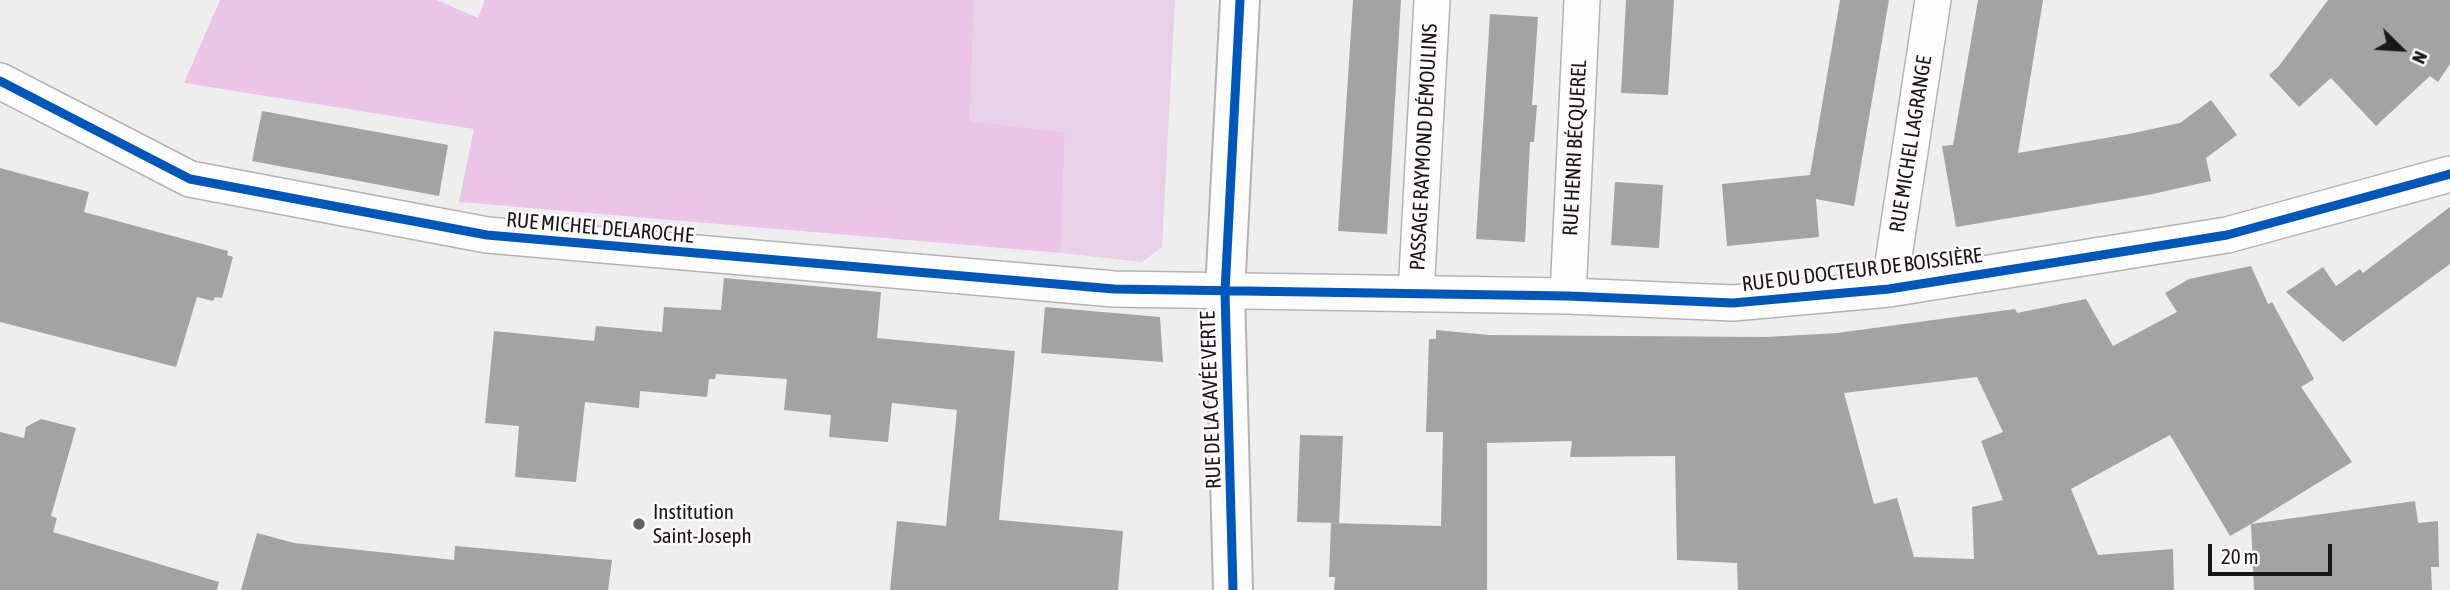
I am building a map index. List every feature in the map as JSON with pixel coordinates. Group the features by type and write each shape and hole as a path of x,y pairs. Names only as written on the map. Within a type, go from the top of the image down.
{"street":[{"name":"RUE DE LA CAVÉE VERTE","path":"1233,590 1225,292 1240,0"},
{"name":"PASSAGE RAYMOND DÉMOULINS","path":"1416,294 1432,0"},
{"name":"RUE HENRI BÉCQUEREL","path":"1568,296 1582,0"},
{"name":"RUE MICHEL LAGRANGE","path":"1889,289 1933,0"},
{"name":"RUE MICHEL DELAROCHE","path":"0,81 190,179 487,235 1114,289 1225,292"},
{"name":"RUE DU DOCTEUR DE BOISSIÈRE","path":"1225,292 1568,296 1733,303 1889,289 2227,235 2450,174"}],"shaded area":[{"path":"220,0 437,0 478,18 485,0 974,0 970,121 1065,132 1061,253 459,202 474,129 184,83"},
{"path":"974,0 1175,0 1162,247 1142,262 1061,253 1065,132 970,121"}],"building":[{"path":"1353,0 1401,0 1387,234 1338,231"},
{"path":"1626,0 1674,0 1668,95 1621,93"},
{"path":"1840,0 1889,0 1854,206 1816,199 1819,237 1727,246 1722,184 1810,175"},
{"path":"1978,0 2043,0 2018,153 2180,123 2211,100 2237,135 2206,158 2211,181 2148,195 1956,227 1942,146 1953,145"},
{"path":"2328,0 2450,0 2450,64 2438,82 2430,76 2376,126 2331,78 2299,107 2269,75 2279,66"},
{"path":"1490,14 1538,17 1532,105 1537,105 1534,142 1530,142 1525,242 1476,239"},
{"path":"262,111 448,145 439,196 252,161"},
{"path":"0,168 89,192 84,212 228,251 227,255 233,257 222,298 215,297 213,301 197,297 176,367 0,322"},
{"path":"1615,182 1663,185 1659,248 1611,245"},
{"path":"2450,207 2450,264 2343,342 2286,292 2323,267 2336,286 2360,269 2363,273"},
{"path":"2251,266 2268,304 2272,302 2314,379 2301,387 2352,462 2230,536 2170,435 2071,489 2098,555 2173,549 2174,590 1738,590 1737,563 1677,560 1675,456 1570,457 1572,441 1487,443 1487,590 1334,590 1335,577 1329,577 1331,523 1441,526 1443,432 1426,432 1429,339 1436,339 1436,330 1489,335 1766,337 1837,333 2015,309 2017,313 2086,299 2113,346 2177,312 2165,293 2189,279","holes":["1977,377 2003,432 1981,441 2003,500 1972,507 1974,559 1914,557 1897,498 1874,504 1844,393"]},
{"path":"724,278 881,292 877,338 1015,351 999,520 1123,531 1118,590 890,590 897,521 946,526 957,410 892,403 888,442 829,437 831,415 784,410 787,379 716,374 715,379 709,379 707,397 640,391 639,408 585,402 576,482 515,477 519,426 485,423 494,331 594,341 596,326 662,332 664,307 721,310"},
{"path":"1045,307 1160,317 1163,362 1041,353"},
{"path":"41,419 76,428 51,516 57,518 53,532 219,582 217,590 0,590 0,432 24,438 26,427"},
{"path":"1300,435 1343,436 1339,523 1297,522"},
{"path":"2415,501 2418,523 2438,521 2439,567 2431,567 2432,590 2254,590 2251,524"},
{"path":"257,533 294,543 454,560 455,546 612,560 608,590 241,590"}],"cycle path":[{"path":"1233,590 1225,292 1240,0"},
{"path":"0,81 190,179 487,235 1114,289 1568,296 1733,303 1889,289 2227,235 2450,174"}],"place":[{"name":"Institution Saint-Joseph","path":"639,524"}]}
